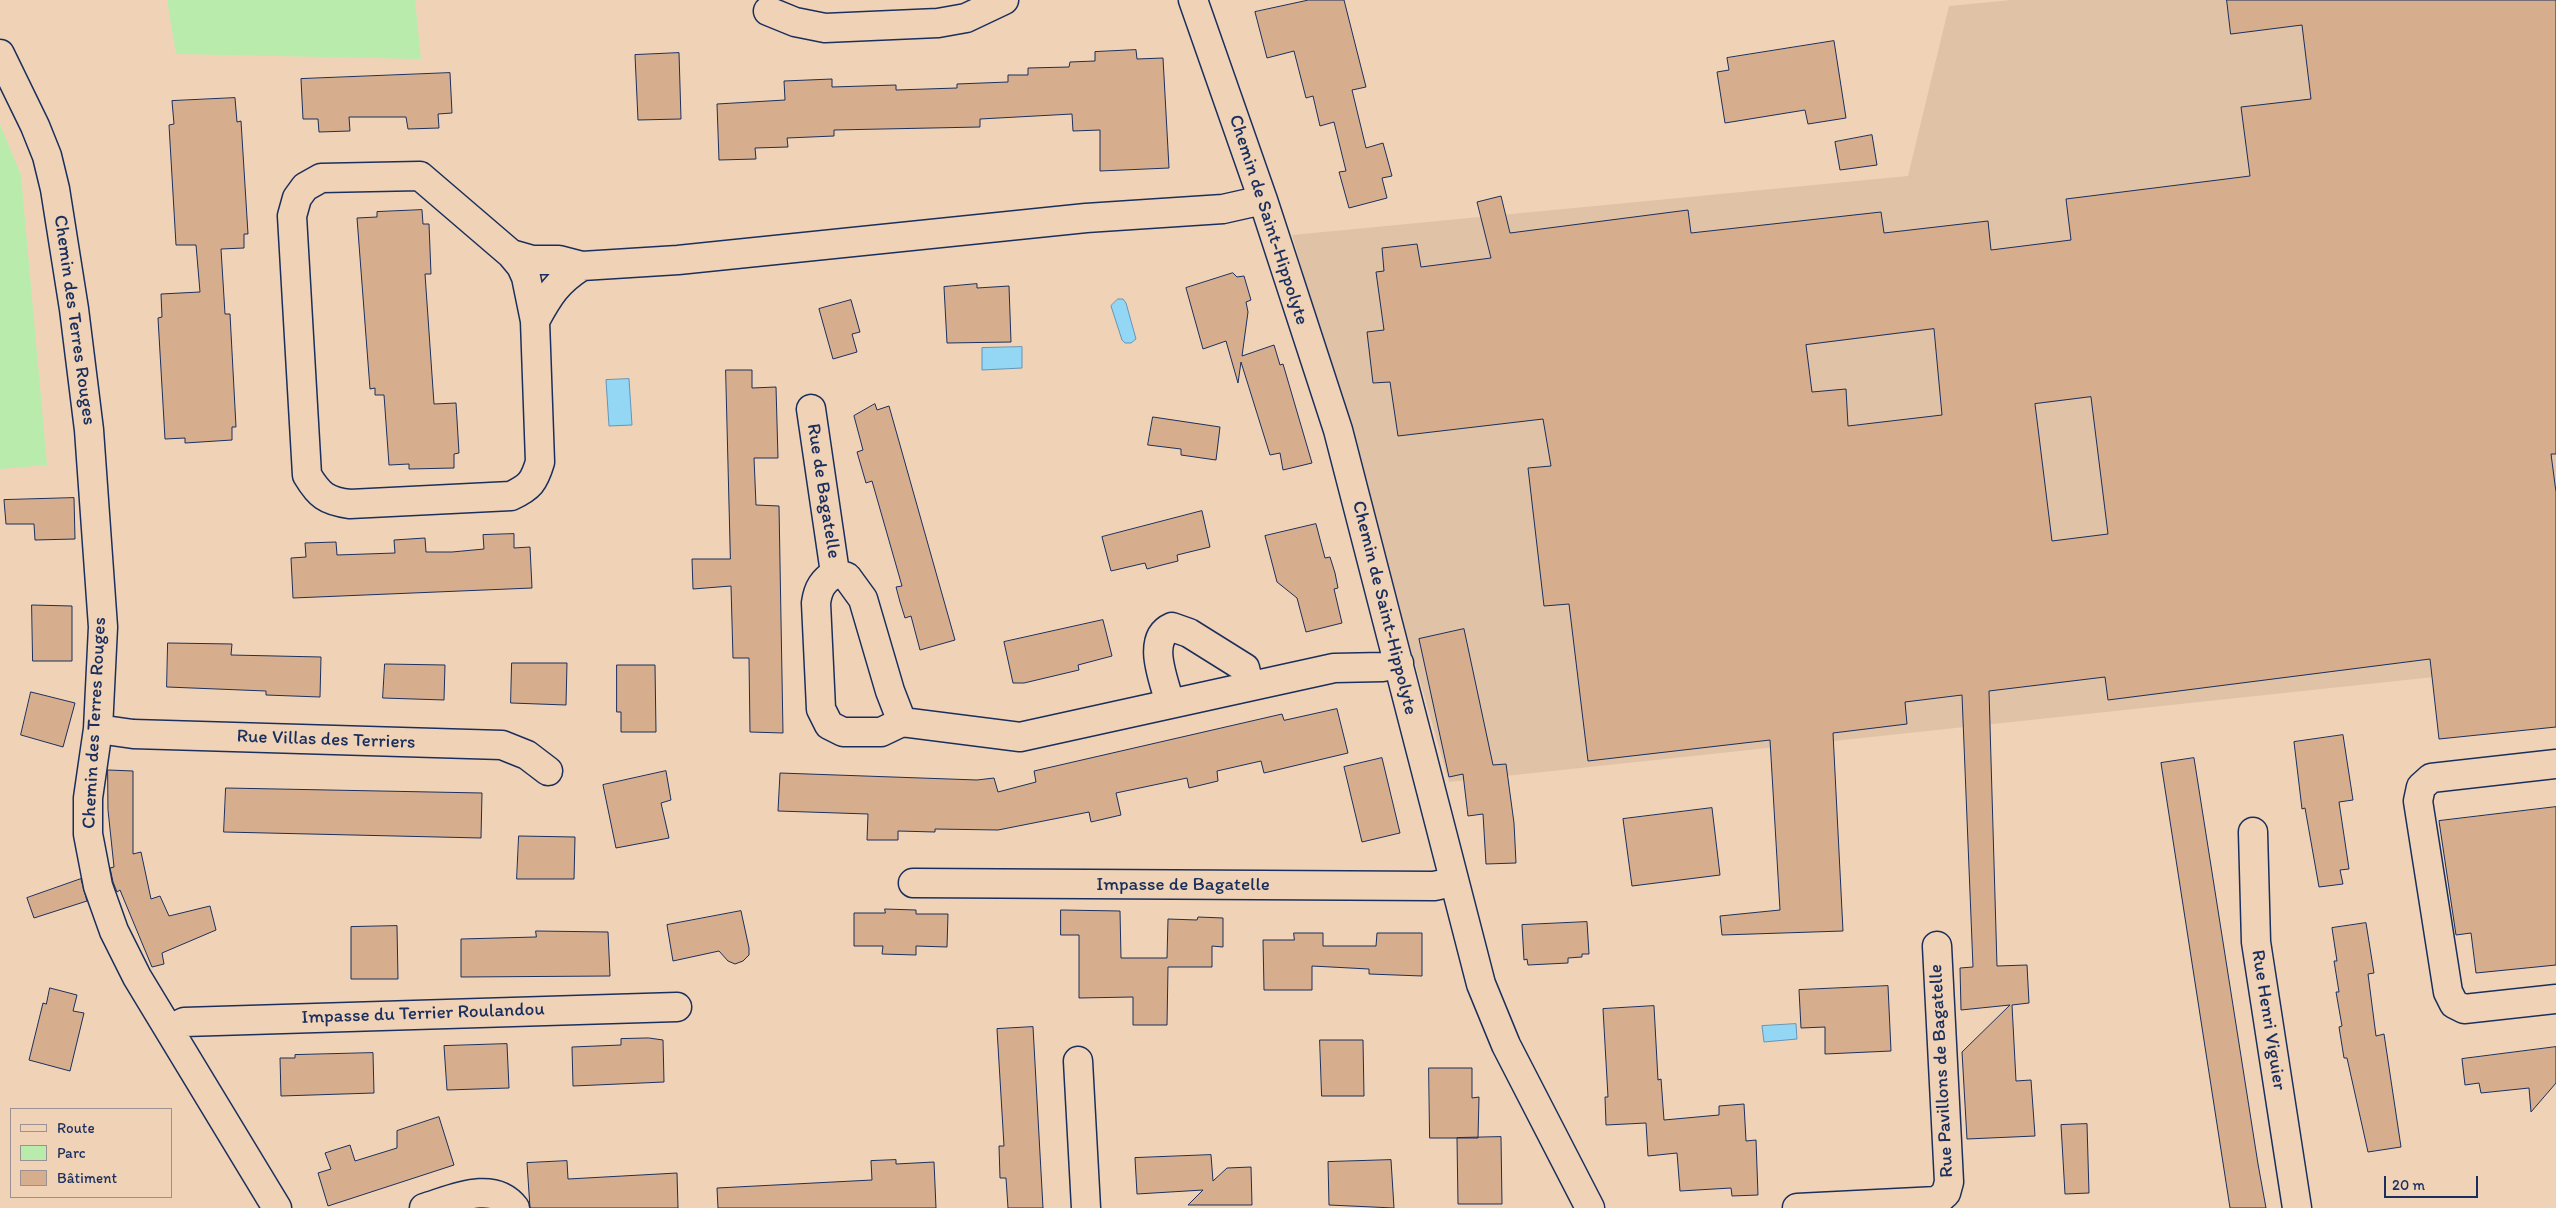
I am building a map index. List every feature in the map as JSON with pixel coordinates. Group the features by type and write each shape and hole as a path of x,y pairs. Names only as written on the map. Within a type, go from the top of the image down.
{"street":[{"path":"768,11 795,22 824,28 938,23 966,18 1004,0"},
{"name":"Chemin de Saint-Hippolyte","path":"1194,0 1263,200 1338,430 1480,984 1493,1018 1590,1208"},
{"name":"Chemin des Terres Rouges","path":"0,54 22,96 47,156 61,225 74,309 90,438 90,470 101,578 103,627 98,729 88,798 88,834 98,886 114,931 137,977 277,1208"},
{"path":"420,176 511,254 521,266 526,277 535,322 540,462 536,478 525,489 511,496 350,504 332,502 317,491 307,475 292,216 297,198 305,186 321,178 420,176"},
{"path":"511,254 532,260 559,260 582,266 678,260 1086,218 1223,209 1263,200"},
{"path":"535,322 555,287 564,278 582,266"},
{"name":"Rue de Bagatelle","path":"811,409 836,573"},
{"name":"Rue de Bagatelle","path":"836,573 847,577 863,599 890,691 902,722 881,732 843,732 829,725 821,709 816,603 818,590 826,580 836,573"},
{"path":"1170,704 1158,649 1159,639 1165,630 1172,627 1189,633 1245,668 1249,685"},
{"path":"902,722 1020,736 1334,668 1383,667 1399,663"},
{"name":"Rue Villas des Terriers","path":"98,729 133,734 502,745 526,755 548,771"},
{"path":"2556,764 2431,778 2421,786 2418,801 2448,992 2454,1004 2464,1008 2556,999"},
{"name":"Rue Henri Viguier","path":"2252,832 2256,942 2297,1208"},
{"name":"Impasse de Bagatelle","path":"913,883 1434,886 1453,882"},
{"name":"Rue Pavillons de Bagatelle","path":"1797,1208 1937,1201 1946,1193 1949,1182 1937,946"},
{"name":"Impasse du Terrier Roulandou","path":"170,1029 184,1022 677,1007"},
{"path":"1078,1061 1086,1208"},
{"path":"424,1208 474,1193 485,1193 504,1198 515,1208"}],"shaded area":[{"path":"2011,0 2556,0 2556,664 1449,782 1292,235 1908,176 1949,6"}],"green space":[{"path":"167,0 415,0 421,59 176,54"},
{"path":"0,124 21,175 47,465 0,469"}],"water":[{"path":"1118,299 1123,299 1126,303 1136,339 1131,343 1125,343 1122,340 1111,306"},
{"path":"1022,347 1022,368 982,370 982,348"},
{"path":"629,379 632,425 609,426 606,380"},
{"path":"1796,1024 1797,1039 1764,1042 1762,1026"}],"building":[{"path":"1309,0 1344,0 1366,87 1352,90 1366,148 1383,143 1392,176 1382,178 1387,198 1349,208 1339,172 1346,171 1334,122 1320,126 1313,96 1306,98 1294,51 1267,58 1255,12"},
{"path":"2227,0 2556,0 2556,454 2551,454 2556,492 2556,727 2439,739 2430,659 2108,700 2105,677 1989,691 1997,966 2027,965 2029,1003 2012,1005 2016,1081 2031,1080 2035,1136 1967,1139 1962,1052 2010,1005 1961,1010 1960,968 1973,967 1962,695 1905,702 1907,724 1833,733 1843,931 1722,935 1720,916 1780,910 1770,740 1588,761 1569,604 1544,606 1528,468 1551,466 1543,419 1398,436 1390,382 1373,383 1367,332 1384,330 1376,272 1384,271 1382,248 1417,244 1421,267 1491,258 1477,202 1501,196 1510,233 1688,210 1691,233 1881,212 1884,233 1988,221 1991,250 2071,240 2066,199 2250,176 2241,107 2311,99 2302,25 2231,34","holes":["1934,329 1942,415 1848,426 1846,389 1812,392 1806,345","2091,397 2108,534 2052,541 2035,404"]},
{"path":"1834,41 1846,118 1808,124 1805,110 1725,123 1717,72 1729,70 1727,58"},
{"path":"1136,50 1137,59 1163,58 1169,168 1100,171 1100,130 1073,131 1072,114 980,119 980,127 834,130 834,136 787,138 788,147 755,148 756,159 719,160 717,104 785,100 784,81 832,79 832,87 896,85 896,90 957,88 957,84 1008,82 1008,75 1028,75 1028,68 1069,67 1070,62 1095,61 1095,52"},
{"path":"679,53 681,119 638,120 635,55"},
{"path":"450,73 452,113 438,114 439,128 408,129 406,117 349,117 350,131 319,132 318,119 303,119 301,79"},
{"path":"235,98 237,122 241,121 248,234 244,234 244,248 221,249 225,314 230,314 236,427 232,427 232,440 185,443 185,438 165,439 158,318 162,317 161,294 200,292 196,245 176,245 169,125 174,124 172,101"},
{"path":"1872,135 1877,165 1840,170 1835,142"},
{"path":"422,210 423,224 429,224 431,274 425,274 434,404 456,403 459,453 454,454 454,468 409,469 409,464 389,465 384,395 375,395 375,388 370,389 357,218 377,217 377,212"},
{"path":"1233,273 1237,277 1244,276 1251,300 1246,302 1248,312 1242,356 1274,345 1280,365 1283,364 1312,463 1283,470 1280,453 1270,455 1241,362 1238,383 1226,341 1203,349 1186,288"},
{"path":"977,284 977,288 1009,286 1011,342 947,343 944,287"},
{"path":"851,300 860,332 852,334 857,352 833,359 819,309"},
{"path":"726,370 752,370 752,388 776,387 778,458 754,458 756,505 779,506 783,733 750,732 749,658 733,658 731,586 693,589 692,559 730,559"},
{"path":"875,404 877,410 889,406 955,640 920,650 911,616 905,618 900,602 896,587 902,586 872,481 866,483 857,452 863,450 854,416"},
{"path":"1153,417 1220,427 1216,460 1181,455 1181,449 1148,445"},
{"path":"74,498 75,539 35,540 34,524 6,524 4,500"},
{"path":"1202,511 1210,547 1177,555 1178,561 1147,569 1145,563 1111,571 1102,537"},
{"path":"1316,524 1325,558 1330,557 1335,573 1338,588 1334,589 1342,623 1306,632 1297,598 1277,582 1265,536"},
{"path":"514,534 514,548 530,547 532,588 293,598 291,558 306,557 305,543 336,542 337,555 395,553 394,540 425,538 426,552 452,552 484,549 483,535"},
{"path":"32,605 72,606 72,661 33,661"},
{"path":"1103,620 1112,656 1078,665 1079,670 1024,683 1013,683 1004,642"},
{"path":"1464,629 1493,765 1506,764 1514,823 1516,863 1486,864 1483,814 1468,816 1463,774 1449,777 1419,639"},
{"path":"168,643 232,644 231,655 321,657 320,697 266,695 266,691 167,687"},
{"path":"512,663 567,663 566,705 511,703"},
{"path":"385,664 445,665 444,700 383,698"},
{"path":"617,665 655,665 656,732 621,732 621,712 617,712"},
{"path":"31,692 75,703 63,747 21,735"},
{"path":"1337,709 1348,753 1264,773 1261,761 1217,771 1218,781 1189,788 1187,778 1116,793 1121,815 1091,822 1089,812 998,830 935,829 935,832 898,831 898,840 867,840 868,814 778,811 780,773 977,780 994,778 998,792 1036,782 1034,771 1282,714 1284,720"},
{"path":"2343,735 2353,800 2339,802 2349,869 2340,870 2343,884 2319,887 2305,808 2302,809 2294,742"},
{"path":"1382,758 1400,833 1362,842 1344,767"},
{"path":"2194,758 2266,1208 2230,1208 2161,763"},
{"path":"108,770 133,771 133,854 141,852 151,899 160,896 169,916 210,906 216,930 162,953 164,964 152,967 120,890 117,892 113,882 110,868 114,867 108,810"},
{"path":"666,771 671,800 661,803 669,838 616,848 603,785"},
{"path":"226,788 482,793 481,838 224,832"},
{"path":"2556,807 2556,965 2476,973 2471,933 2456,935 2439,821"},
{"path":"1712,808 1720,875 1632,886 1623,819"},
{"path":"519,836 575,837 574,879 517,879"},
{"path":"81,879 87,901 34,918 27,898"},
{"path":"885,909 916,910 916,914 948,914 947,947 916,946 916,955 882,954 883,946 854,946 854,913 885,913"},
{"path":"1061,910 1120,911 1121,958 1167,958 1168,919 1197,920 1198,917 1223,918 1223,947 1212,946 1212,967 1168,967 1167,1025 1133,1025 1133,997 1079,998 1079,935 1061,935"},
{"path":"741,911 749,948 749,955 743,961 735,964 728,961 719,951 673,961 667,925"},
{"path":"1587,922 1589,954 1582,954 1582,957 1568,958 1568,963 1528,965 1527,959 1524,960 1522,925"},
{"path":"2366,923 2374,973 2368,974 2376,1036 2384,1034 2401,1147 2368,1152 2347,1058 2344,1058 2339,1027 2342,1026 2336,992 2339,992 2334,961 2337,961 2332,928"},
{"path":"397,926 398,979 351,979 351,927"},
{"path":"536,931 608,932 610,976 461,977 461,939 536,937"},
{"path":"1294,933 1323,933 1323,946 1376,946 1377,933 1422,933 1422,976 1369,974 1369,969 1312,966 1312,990 1264,990 1263,940 1294,940"},
{"path":"1888,986 1891,1051 1825,1054 1825,1027 1801,1028 1799,990"},
{"path":"50,988 77,995 73,1011 84,1013 70,1071 29,1060 43,1003 46,1004"},
{"path":"1654,1006 1658,1080 1661,1079 1664,1120 1719,1115 1719,1106 1744,1104 1746,1141 1756,1140 1758,1195 1732,1196 1731,1188 1680,1191 1677,1153 1648,1156 1646,1123 1606,1125 1605,1097 1608,1097 1603,1009"},
{"path":"1033,1027 1043,1208 1008,1208 1006,1178 1000,1178 999,1146 1004,1146 997,1029"},
{"path":"649,1038 663,1040 664,1082 573,1086 572,1047 621,1045 621,1039"},
{"path":"1320,1040 1363,1040 1364,1096 1322,1096"},
{"path":"507,1044 509,1088 447,1090 444,1046"},
{"path":"2556,1047 2556,1083 2531,1112 2529,1088 2481,1093 2479,1083 2465,1085 2462,1059"},
{"path":"373,1053 374,1093 281,1096 280,1058 295,1058 295,1055"},
{"path":"1429,1068 1472,1068 1472,1098 1479,1097 1478,1138 1430,1138"},
{"path":"439,1117 454,1165 328,1206 318,1173 331,1169 325,1153 350,1145 355,1161 397,1148 397,1131"},
{"path":"2087,1124 2089,1193 2065,1194 2061,1125"},
{"path":"1501,1137 1502,1204 1458,1204 1457,1138"},
{"path":"1211,1155 1213,1181 1227,1168 1251,1167 1252,1205 1188,1205 1203,1190 1137,1194 1135,1158"},
{"path":"896,1160 896,1164 934,1162 936,1208 718,1208 717,1188 872,1180 871,1161"},
{"path":"1391,1160 1394,1208 1329,1205 1328,1162"},
{"path":"567,1161 568,1179 677,1173 678,1208 530,1208 527,1163"}]}
